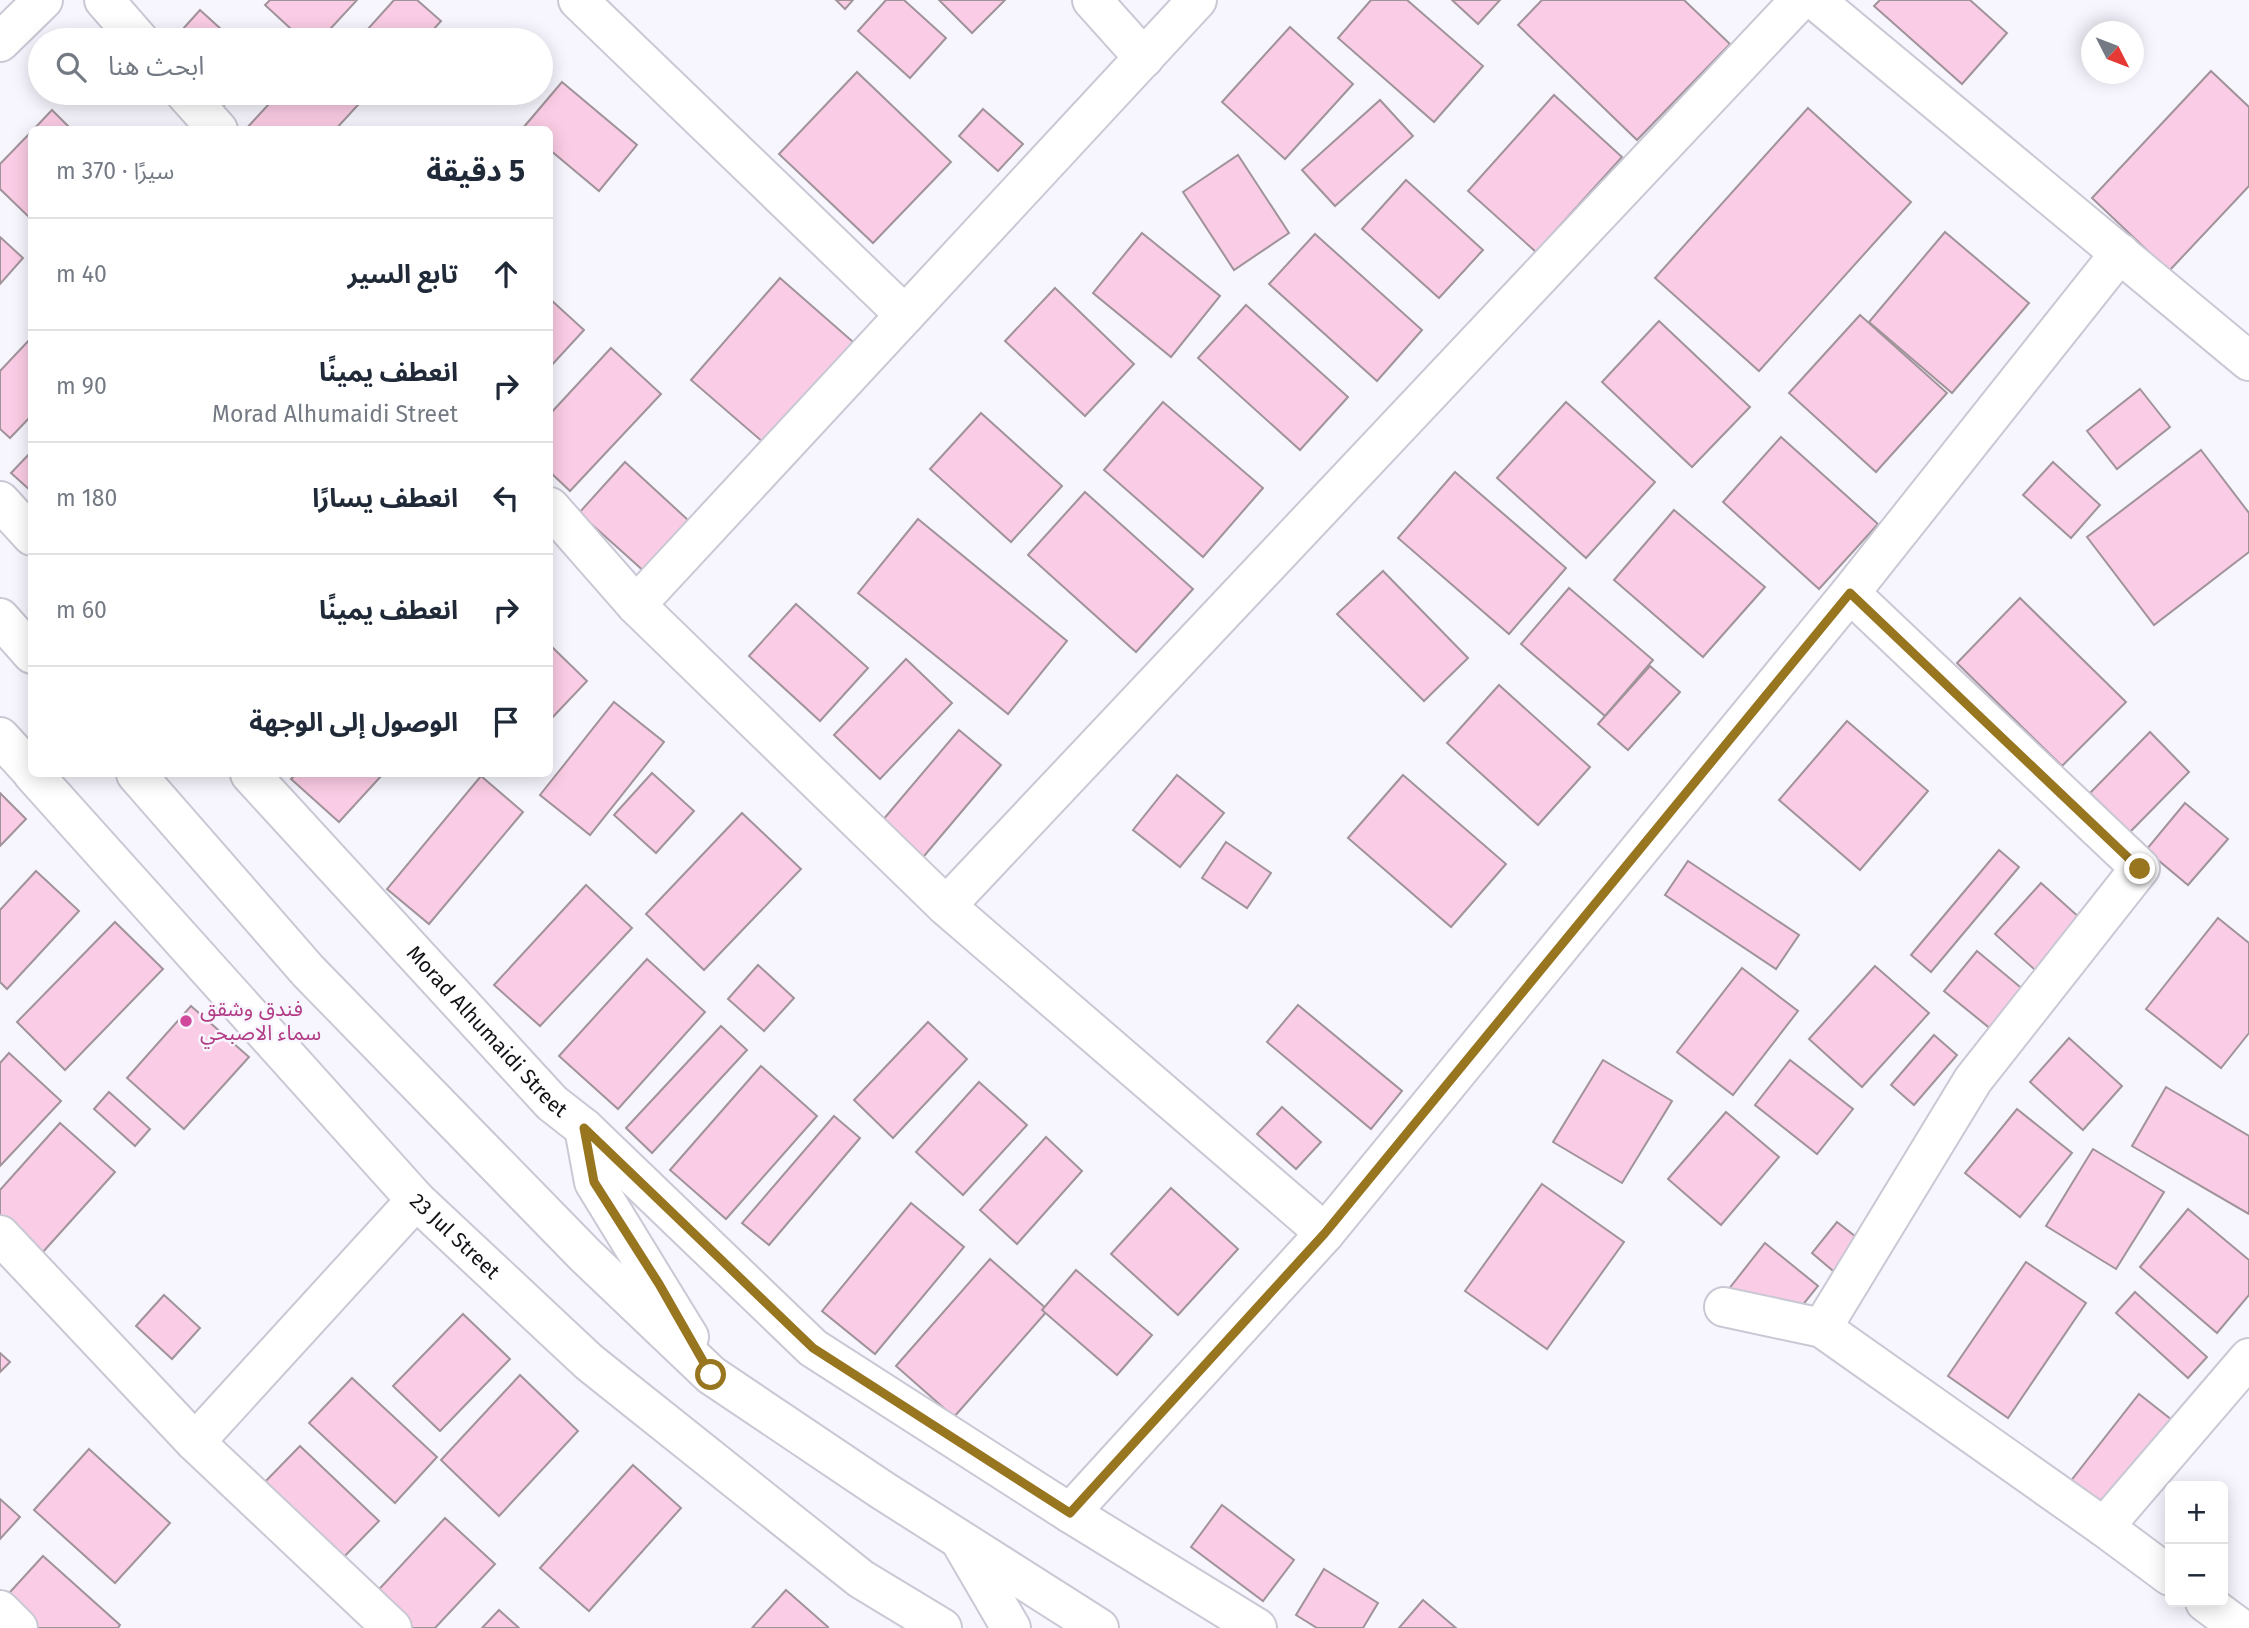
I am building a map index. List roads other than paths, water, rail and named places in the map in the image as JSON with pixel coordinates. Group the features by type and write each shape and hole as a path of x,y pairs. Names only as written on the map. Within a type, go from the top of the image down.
{"street":[{"path":"0,42 43,0"},
{"path":"104,0 128,28"},
{"path":"578,0 905,315"},
{"path":"1092,0 1144,58"},
{"path":"636,605 1197,0"},
{"path":"946,906 1800,0"},
{"path":"1815,0 2249,361"},
{"path":"196,105 214,126"},
{"path":"1070,1513 1325,1233 1850,593 2120,253"},
{"path":"0,501 28,532"},
{"path":"553,510 636,605 946,906 1325,1233"},
{"path":"1822,1328 1973,1080 2140,869 1850,593"},
{"path":"0,618 28,650"},
{"name":"23 Jul Street","path":"0,737 28,768"},
{"name":"23 Jul Street","path":"36,777 416,1200 589,1362 861,1579 942,1628"},
{"path":"139,777 307,971 585,1255 711,1375 882,1490 1099,1628"},
{"name":"Morad Alhumaidi Street","path":"253,777 552,1103 584,1128 813,1348 1070,1513 1257,1628"},
{"path":"584,1128 594,1182 659,1284 711,1375"},
{"path":"195,1442 416,1200"},
{"path":"0,1235 195,1442 392,1628"},
{"path":"1724,1307 1822,1328 2165,1572"},
{"path":"2104,1527 2249,1358"},
{"path":"959,1539 1011,1628"},
{"path":"2212,1607 2240,1628"},
{"path":"0,1610 18,1628"}],"place":[{"name":"فندق وشقق سماء الاصبحي","path":"186,1021"}]}
